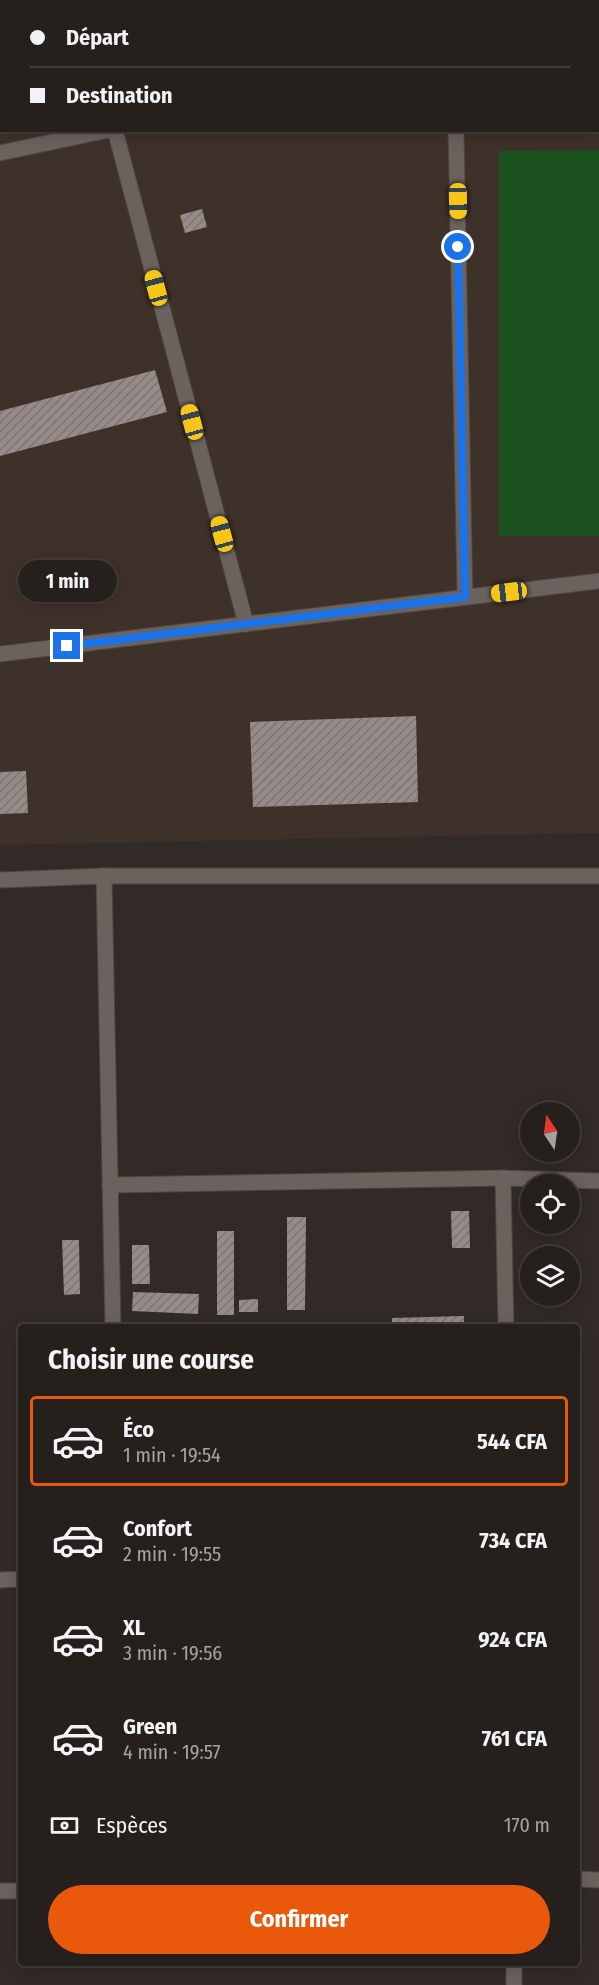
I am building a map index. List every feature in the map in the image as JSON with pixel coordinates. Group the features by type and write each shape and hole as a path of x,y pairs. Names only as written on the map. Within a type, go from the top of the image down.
{"street":[{"path":"0,153 100,132"},
{"path":"116,132 246,624"},
{"path":"456,132 465,597"},
{"path":"0,654 599,581"},
{"path":"0,880 104,876 599,876"},
{"path":"104,876 112,1324"},
{"path":"110,1185 503,1178 599,1181"},
{"path":"503,1178 506,1324"},
{"path":"0,1580 18,1579"},
{"path":"580,1879 599,1880"},
{"path":"0,1891 18,1891"},
{"path":"514,1966 514,1985"}],"shaded area":[{"path":"0,132 599,132 599,833 0,845"}],"green space":[{"path":"599,150 599,536 499,536 499,151"}],"building":[{"path":"202,209 207,227 185,233 180,215"},
{"path":"155,370 167,412 0,456 0,411"},
{"path":"416,716 418,802 253,807 250,722"},
{"path":"26,771 28,813 0,814 0,772"},
{"path":"451,1211 469,1211 470,1248 452,1248"},
{"path":"287,1217 306,1217 305,1310 287,1310"},
{"path":"217,1231 234,1231 234,1315 217,1315"},
{"path":"62,1240 79,1240 80,1294 64,1295"},
{"path":"132,1245 149,1245 150,1284 132,1284"},
{"path":"133,1292 199,1294 198,1314 132,1311"},
{"path":"258,1299 258,1312 239,1312 239,1300"},
{"path":"464,1316 464,1324 392,1324 392,1318"}],"route":[{"path":"67,646 465,597 458,247"}]}
